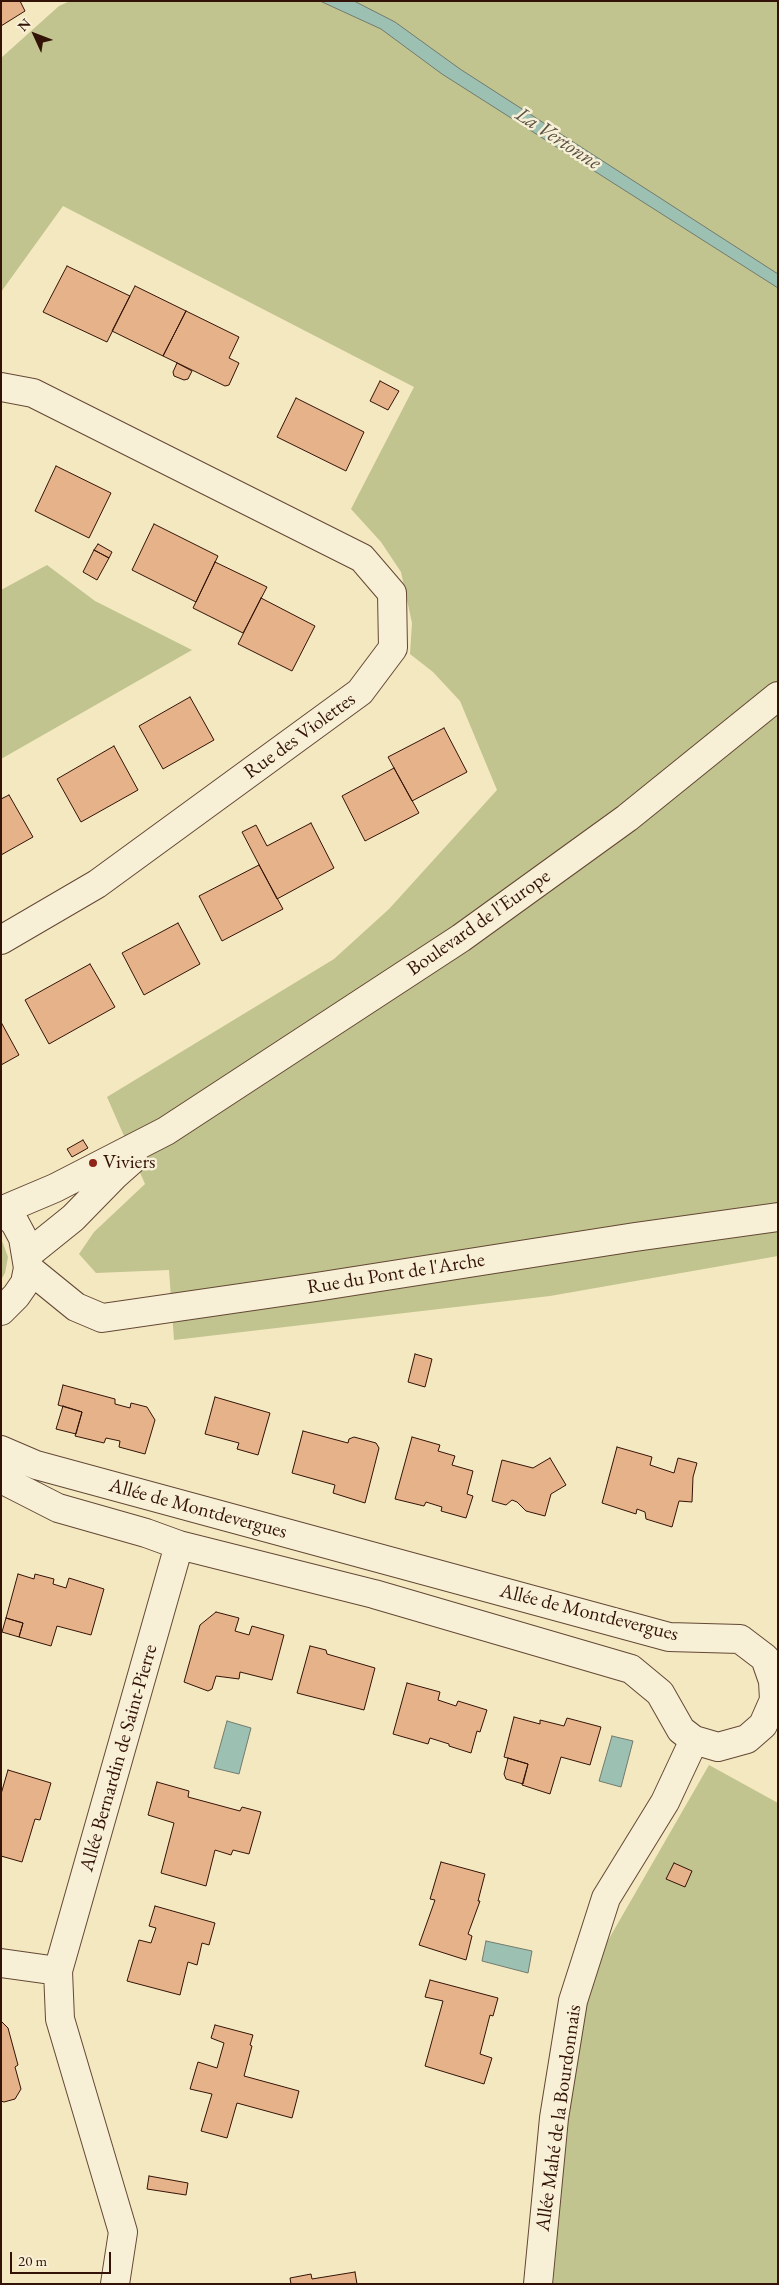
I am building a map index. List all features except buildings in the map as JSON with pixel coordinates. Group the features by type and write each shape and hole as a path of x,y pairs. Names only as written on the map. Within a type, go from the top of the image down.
{"street":[{"name":"Rue des Violettes","path":"1,388 34,393 362,558 392,593 393,648 360,692 97,884 1,940"},
{"name":"Boulevard de l'Europe","path":"2,1209 55,1188 166,1131 461,938 627,818 778,696"},
{"name":"Boulevard de l'Europe","path":"28,1262 115,1175 166,1131"},
{"path":"1,1312 25,1283 28,1262 23,1238 15,1222 2,1209"},
{"name":"Rue du Pont de l'Arche","path":"28,1262 76,1307 102,1318 778,1217"},
{"name":"Allée de Montdevergues","path":"1,1450 36,1465 669,1637 740,1639 771,1654 774,1700 763,1725 747,1739 718,1747 694,1740 681,1730 660,1694 632,1669 374,1594 179,1545 146,1533 58,1508 7,1482 1,1474"},
{"name":"Allée Bernardin de Saint-Pierre","path":"116,2284 123,2232 60,2019 58,1971 179,1545"},
{"name":"Allée Mahé de la Bourdonnais","path":"538,2284 554,2118 573,2001 606,1898 665,1802 694,1740"},
{"path":"1,1963 58,1971"}],"green space":[{"path":"70,1 778,1 778,1256 550,1296 174,1340 169,1270 96,1273 79,1254 94,1232 145,1184 107,1097 334,959 389,909 497,790 460,701 433,672 410,654 412,623 401,572 381,542 351,509 414,387 63,206 1,292 1,58 59,6"},
{"path":"47,565 95,601 192,650 1,759 1,590"},
{"path":"1,1238 8,1257 5,1273 1,1280"},
{"path":"709,1765 778,1803 778,2284 553,2284 558,2195 574,2072 595,1963"}],"water":[{"name":"La Vertonne","path":"320,1 354,1 395,22 460,69 778,274 778,288 442,74 381,29"},
{"path":"227,1721 251,1728 239,1774 214,1768"},
{"path":"612,1736 633,1741 621,1787 599,1781"},
{"path":"486,1941 532,1951 528,1973 482,1961"}],"place":[{"name":"Viviers","path":"93,1163"}]}
